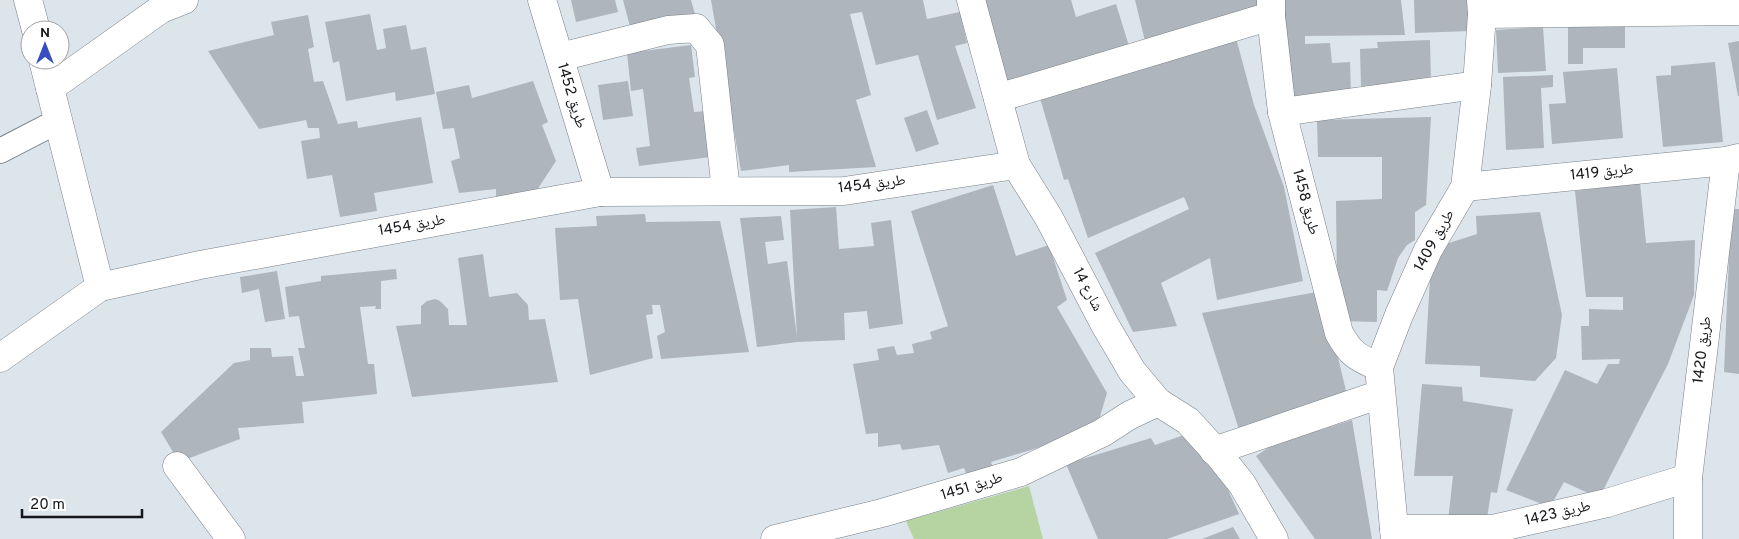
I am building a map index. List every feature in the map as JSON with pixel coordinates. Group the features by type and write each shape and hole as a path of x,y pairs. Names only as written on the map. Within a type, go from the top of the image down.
{"street":[{"path":"28,0 33,20"},
{"path":"50,88 161,9 184,0"},
{"name":"طريق 1452","path":"542,0 600,192"},
{"name":"شارع 14","path":"971,0 1016,165 1049,218 1105,325 1132,371 1158,402 1188,421 1242,484 1274,539"},
{"path":"1482,7 1739,11"},
{"name":"طريق 1409","path":"1394,534 1379,367 1398,315 1428,250 1465,187 1478,84 1482,7"},
{"name":"طريق 1458","path":"998,98 1271,8 1282,112 1339,333 1348,348 1358,358 1379,367"},
{"path":"560,57 668,30 696,28 710,45 726,191"},
{"path":"0,358 100,287 46,70"},
{"path":"1282,112 1478,84"},
{"name":"طريق 1419","path":"1465,187 1732,159"},
{"name":"طريق 1420","path":"1688,539 1688,478 1732,159"},
{"name":"طريق 1454","path":"100,287 200,265 600,192 844,191 1016,165"},
{"path":"1214,450 1381,394"},
{"name":"طريق 1451","path":"774,539 882,514 1021,472 1102,433 1130,415 1158,402"},
{"path":"178,466 230,539"},
{"name":"طريق 1423","path":"1394,534 1493,529 1607,503 1688,478"}],"lane":[{"path":"0,151 58,121"}],"green space":[{"path":"1029,486 1043,539 914,539 906,521"}],"building":[{"path":"571,0 615,0 618,12 576,22"},
{"path":"623,0 691,0 696,18 632,34"},
{"path":"711,0 923,0 927,19 960,12 967,43 955,46 976,108 937,120 918,55 876,65 862,12 850,14 871,95 856,100 876,167 789,172 789,165 741,171"},
{"path":"980,0 1071,0 1076,17 1116,4 1129,46 1006,83"},
{"path":"1135,0 1258,0 1257,10 1206,20 1145,41"},
{"path":"1278,0 1401,0 1405,35 1305,36 1305,44 1330,43 1332,63 1350,62 1351,94 1288,97"},
{"path":"1414,0 1469,0 1470,31 1415,33"},
{"path":"370,14 377,50 386,48 383,29 406,25 411,50 426,47 435,94 396,101 395,92 346,101 339,61 333,63 325,22"},
{"path":"308,15 314,47 308,49 314,82 323,81 338,124 357,121 358,128 421,117 433,183 374,193 377,211 340,217 332,175 307,179 301,141 320,138 319,128 308,128 306,120 259,129 208,51 274,35 271,22"},
{"path":"1568,23 1625,23 1625,48 1583,48 1583,64 1568,64"},
{"path":"1543,27 1546,71 1498,73 1496,30"},
{"path":"1236,38 1254,105 1284,187 1303,281 1217,300 1210,258 1161,283 1177,326 1133,332 1095,253 1189,209 1184,197 1088,238 1068,179 1064,180 1040,98"},
{"path":"1430,40 1431,83 1361,86 1360,49 1378,48 1377,42"},
{"path":"1739,41 1739,96 1738,96 1728,43"},
{"path":"691,45 695,77 689,78 694,112 706,111 711,157 639,166 636,148 650,146 643,89 631,91 627,53"},
{"path":"1715,62 1723,142 1663,147 1656,76 1671,75 1671,66"},
{"path":"1617,68 1623,138 1552,144 1549,104 1566,103 1563,72"},
{"path":"1553,75 1553,87 1541,88 1544,148 1506,150 1503,77"},
{"path":"533,81 548,122 542,125 556,161 537,190 496,197 496,189 459,193 451,161 460,158 454,128 443,129 436,92 469,85 472,98"},
{"path":"628,81 633,116 603,120 598,85"},
{"path":"927,110 939,144 916,152 904,118"},
{"path":"1431,117 1426,205 1415,212 1415,240 1407,245 1398,258 1387,291 1377,290 1377,322 1341,321 1342,287 1337,287 1336,201 1382,199 1382,157 1318,157 1317,120"},
{"path":"1640,183 1646,243 1695,240 1694,295 1668,364 1599,498 1564,482 1550,507 1506,490 1565,370 1597,384 1608,364 1619,364 1620,359 1582,360 1581,326 1589,326 1589,309 1623,310 1623,297 1586,297 1575,191"},
{"path":"993,185 1016,256 1049,245 1067,300 1057,307 1107,393 1096,430 991,462 994,472 969,481 964,468 948,473 939,445 902,450 900,444 878,447 878,433 866,434 853,364 879,360 877,349 894,346 897,355 914,353 912,344 932,339 930,332 948,326 911,211"},
{"path":"836,207 839,249 874,246 871,223 891,220 903,324 869,329 867,311 844,313 845,340 797,342 757,347 740,218 781,216 784,240 765,242 768,264 787,261 797,337 790,210"},
{"path":"1728,209 1739,209 1739,374 1724,372 1729,257"},
{"path":"1540,212 1562,315 1556,358 1535,381 1480,377 1480,366 1425,364 1431,262 1446,244 1477,234 1476,216"},
{"path":"645,214 646,222 720,221 749,352 661,359 657,336 665,332 660,305 652,305 653,314 646,315 653,358 590,375 578,299 560,300 555,228 597,226 596,216"},
{"path":"483,254 489,297 517,293 528,305 529,320 545,319 558,382 412,397 396,326 421,324 421,306 427,301 435,299 448,309 449,325 467,325 458,258"},
{"path":"396,269 397,279 381,281 381,309 375,309 376,306 360,307 368,364 374,364 377,394 302,402 304,423 238,428 240,439 179,462 161,432 234,363 250,360 250,348 271,348 272,357 293,356 296,376 304,376 298,348 305,348 299,316 289,317 285,287 321,281 321,276"},
{"path":"277,271 285,319 265,322 259,289 242,293 240,277"},
{"path":"1322,291 1348,399 1242,439 1202,313"},
{"path":"1422,384 1462,387 1463,401 1513,409 1497,493 1491,492 1486,525 1448,521 1453,476 1414,476"},
{"path":"1352,420 1372,539 1315,539 1256,456 1272,445"},
{"path":"1184,435 1216,463 1239,514 1167,539 1098,539 1066,464 1151,438 1155,445"},
{"path":"1233,527 1240,539 1202,539"}]}
